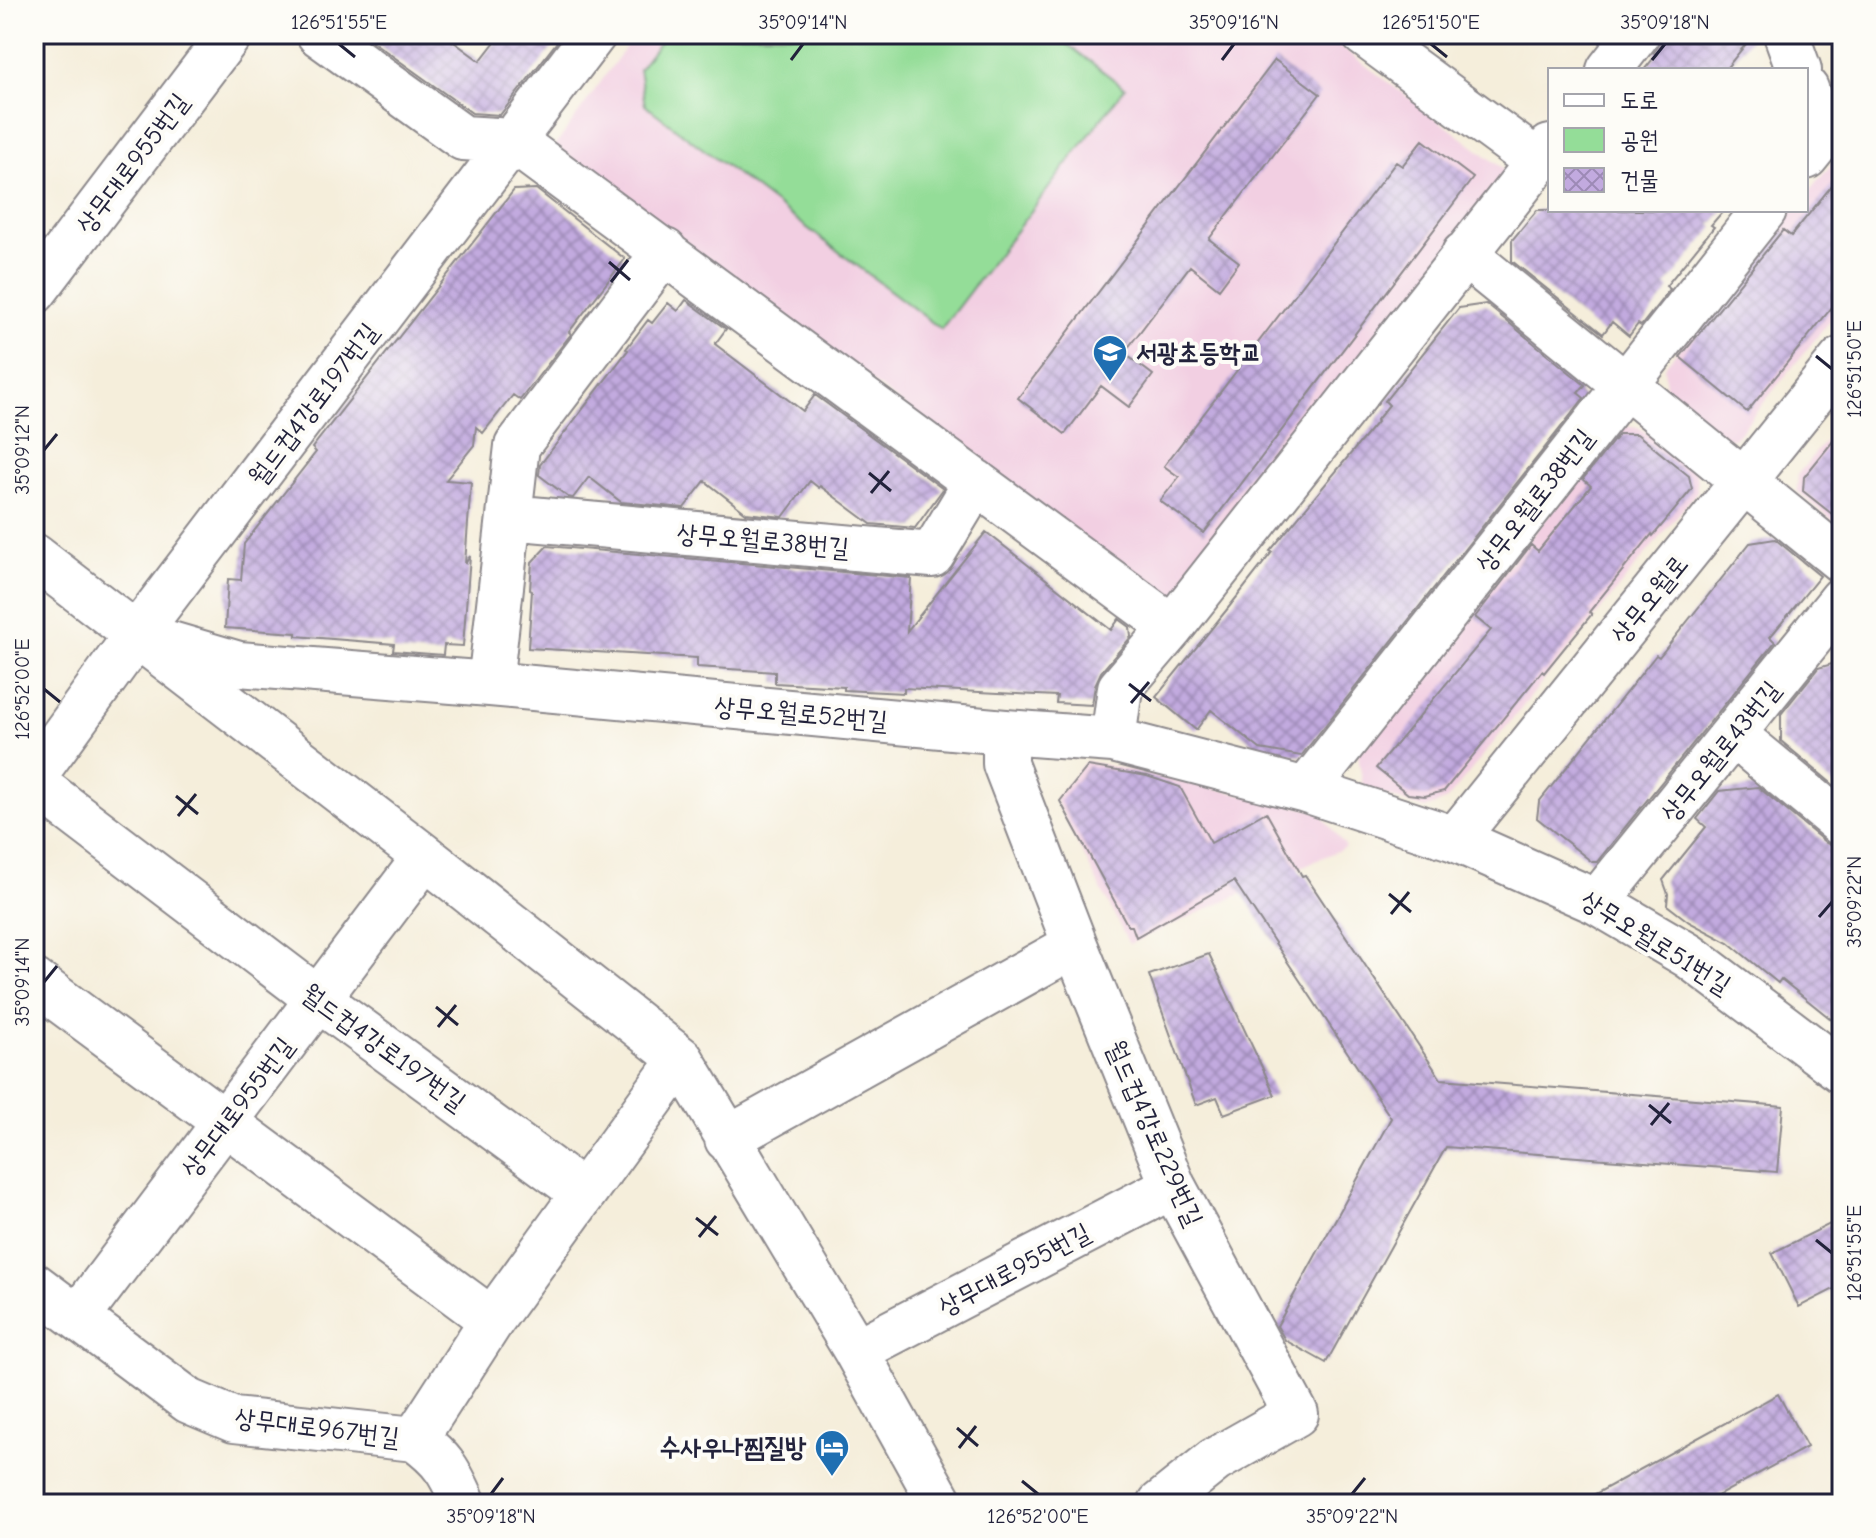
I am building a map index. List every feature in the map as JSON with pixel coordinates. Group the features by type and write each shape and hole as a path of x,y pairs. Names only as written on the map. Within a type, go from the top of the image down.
{"street":[{"name":"상무대로955번길","path":"34,292 230,34"},
{"path":"319,34 463,138 513,141 1172,627"},
{"name":"월드컵4강로197번길","path":"34,776 137,634 594,34"},
{"path":"1113,740 1120,688 1172,627 1544,154 1364,34"},
{"path":"1611,68 1637,34"},
{"path":"1786,34 1798,68"},
{"path":"1808,95 1824,144"},
{"name":"상무오월로38번길","path":"1306,790 1762,212"},
{"path":"490,684 517,446 665,251"},
{"path":"1464,254 1842,561"},
{"name":"상무오월로","path":"1455,839 1842,359"},
{"name":"상무오월로38번길","path":"509,517 932,555 976,482"},
{"path":"34,556 681,1059 856,1351 941,1504"},
{"name":"상무오월로43번길","path":"1597,902 1842,599"},
{"name":"상무오월로52번길","path":"137,634 239,664 1113,740 1306,790 1455,839"},
{"name":"월드컵4강로229번길","path":"1005,732 1005,764 1173,1186 1296,1414 1215,1460 1160,1504"},
{"path":"1734,735 1842,824"},
{"name":"월드컵4강로197번길","path":"34,783 318,999 583,1193"},
{"name":"상무오월로51번길","path":"1455,839 1597,902 1689,956 1842,1071"},
{"name":"상무대로955번길","path":"78,1317 425,857"},
{"path":"727,1139 1075,945"},
{"path":"34,981 492,1320"},
{"path":"415,1439 492,1320 681,1059"},
{"name":"상무대로955번길","path":"856,1351 1173,1186"},
{"name":"상무대로967번길","path":"34,1285 189,1401 234,1420 415,1439 435,1453 449,1471 464,1504"}],"shaded area":[{"name":"서광초등학교","path":"635,34 1324,34 1509,173 1184,594 1160,596 555,146"},
{"path":"1840,154 1842,306 1735,438 1716,439 1667,398 1664,367 1791,212 1808,212 1808,193"},
{"path":"1842,420 1842,529 1797,491 1798,474"},
{"path":"1620,426 1640,428 1696,473 1697,491 1447,800 1425,809 1363,787 1358,753"},
{"path":"1086,761 1318,811 1346,847 1129,944 1055,799"}],"green space":[{"path":"666,34 1054,34 1125,88 941,329 645,105 639,69"}],"building":[{"path":"362,34 443,34 480,61 501,34 563,34 500,115 472,113"},
{"path":"1668,34 1754,34 1727,68 1646,68 1656,55 1654,53"},
{"path":"1275,60 1320,94 1209,239 1239,262 1219,289 1190,266 1124,353 1153,375 1129,407 1101,386 1065,434 1018,398"},
{"path":"1423,140 1473,178 1204,533 1160,501 1179,477 1164,466 1396,162 1402,166"},
{"path":"1842,173 1842,295 1747,412 1680,357 1783,230 1791,236"},
{"path":"536,189 625,259 520,400 513,395 483,433 476,427 474,445 446,480 471,482 465,564 470,556 463,646 444,645 443,655 393,651 394,644 225,628 228,579 241,580 244,544 316,452 312,448 514,190"},
{"path":"1537,210 1722,212 1711,225 1714,227 1666,286 1670,289 1641,326 1638,324 1629,336 1612,322 1603,334 1512,261 1512,240"},
{"path":"686,300 726,329 715,344 803,411 815,395 943,489 915,528 871,524 810,481 783,517 746,513 705,481 684,508 621,502 589,477 573,498 568,497 539,475 540,465 648,320 652,323 668,303 678,311"},
{"path":"1486,304 1585,385 1578,393 1584,398 1301,756 1260,749 1211,710 1196,730 1156,697 1270,551 1377,422 1389,405 1385,401 1459,308"},
{"path":"1842,430 1842,522 1803,491 1804,477"},
{"path":"1619,434 1637,434 1689,476 1692,489 1444,791 1425,796 1408,794 1376,768 1491,630 1475,617 1531,545 1538,551 1591,486 1583,479"},
{"path":"986,532 1111,630 1119,619 1130,627 1131,637 1101,672 1092,705 1056,703 1057,696 904,688 904,693 844,690 844,687 775,683 775,672 697,667 697,658 528,648 532,562 547,546 911,578 907,631"},
{"path":"1775,539 1820,576 1770,637 1775,642 1597,862 1592,862 1537,818 1539,802 1750,543"},
{"path":"1842,661 1842,792 1781,741 1781,714 1818,668"},
{"path":"1088,766 1147,776 1180,787 1211,843 1266,812 1302,876 1305,875 1441,1079 1783,1106 1777,1172 1446,1147 1326,1363 1285,1340 1277,1326 1391,1118 1234,881 1136,937 1060,801"},
{"path":"1758,787 1826,843 1842,848 1842,1028 1781,979 1778,983 1729,943 1689,922 1667,905 1668,894 1663,880 1706,827 1697,819 1719,791"},
{"path":"1209,954 1275,1095 1224,1114 1217,1097 1196,1105 1149,975"},
{"path":"1842,1218 1842,1285 1799,1307 1772,1253"},
{"path":"1778,1394 1807,1447 1703,1504 1577,1504"}],"place":[{"name":"서광초등학교","path":"1110,383"},
{"name":"수사우나찜질방","path":"832,1478"}]}
